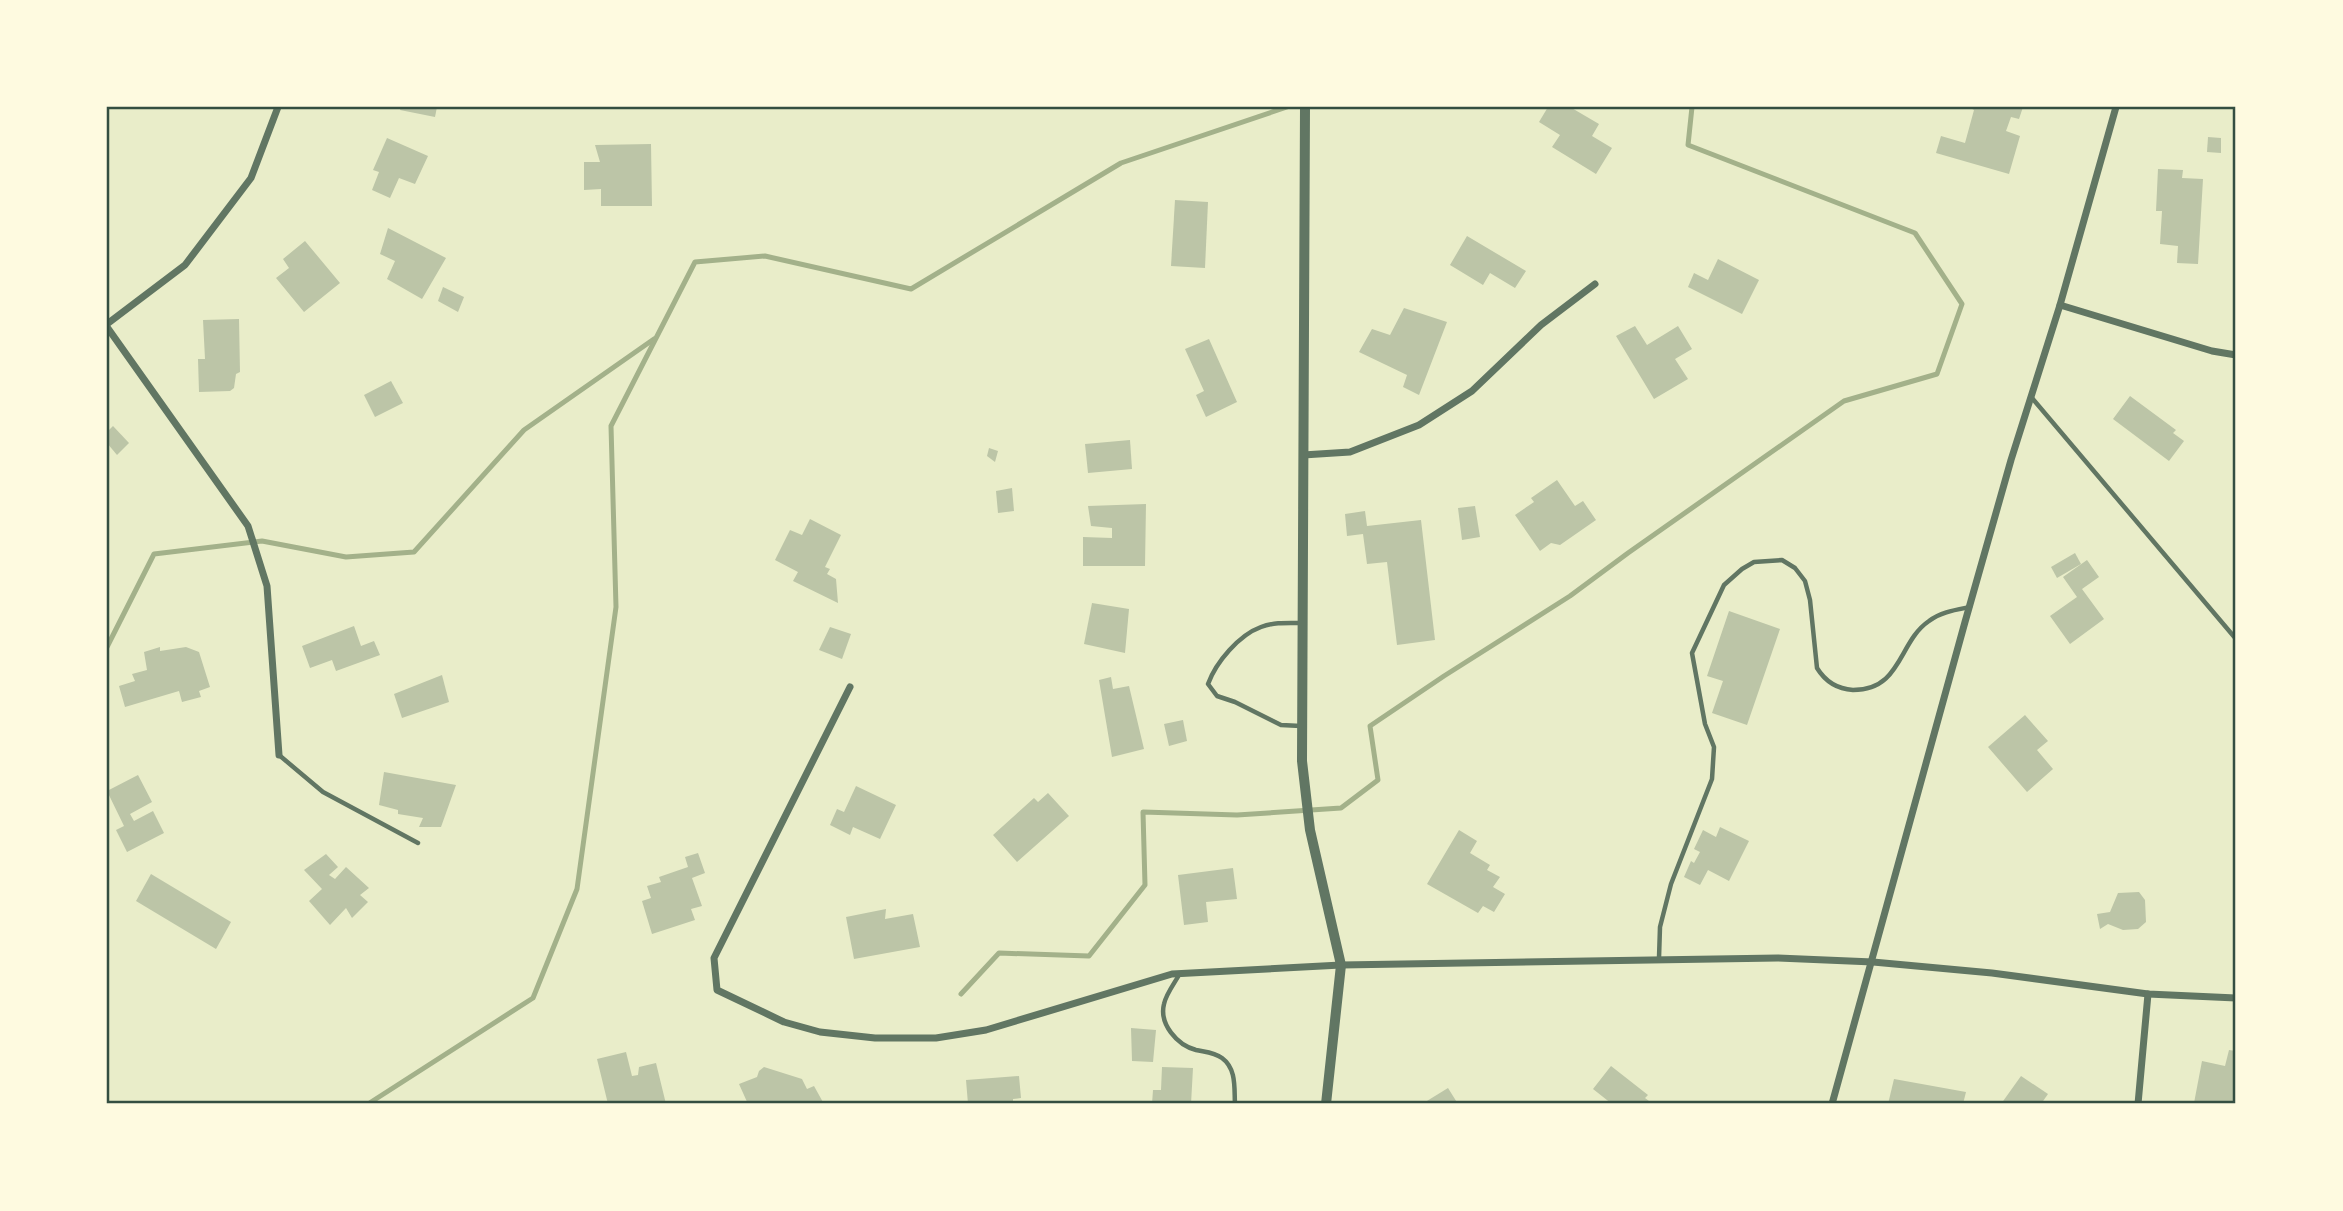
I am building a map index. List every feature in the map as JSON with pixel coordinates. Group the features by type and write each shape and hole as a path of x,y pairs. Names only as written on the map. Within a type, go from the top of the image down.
{"street":[{"path":"278,107 251,177 185,265 107,326 248,526 267,586 279,755"},
{"path":"1305,107 1301,726 1305,799 1341,965 1326,1104"},
{"path":"1832,1104 1970,607 2116,107"},
{"path":"1303,455 1350,452 1419,425 1472,391 1541,325 1595,284"},
{"path":"2060,305 2212,351 2236,355"},
{"path":"850,687 714,958 717,989 784,1021 820,1032 875,1038 936,1038 986,1030 1172,974 1341,965 1778,958 1873,962 1992,973 2148,994 2236,998"},
{"path":"2138,1104 2148,994"}],"lane":[{"path":"2031,397 2236,639"},
{"path":"1658,958 1660,927 1671,884 1712,779 1714,747 1705,724 1692,653 1724,585 1754,562 1782,560 1795,568 1805,581 1810,600 1818,668 1823,677 1846,690 1869,690 1890,675 1927,621 1948,611 1970,607"},
{"path":"1301,726 1281,725 1217,696 1208,684 1231,649 1246,635 1261,626 1302,623"},
{"path":"279,755 323,792 418,843"},
{"path":"1180,974 1164,1004 1163,1020 1174,1037 1193,1049 1224,1058 1236,1087 1235,1104"}],"building":[{"path":"401,107 437,107 435,117 400,110"},
{"path":"1548,107 1570,107 1599,124 1592,136 1612,148 1596,174 1552,147 1560,135 1539,122"},
{"path":"1969,107 2023,107 2019,119 2011,117 2006,131 2020,136 2009,174 1936,153 1941,136 1965,143 1974,110"},
{"path":"2208,137 2221,138 2221,153 2207,152"},
{"path":"387,138 428,156 415,184 399,178 390,198 372,190 379,172 373,170"},
{"path":"651,144 652,206 601,206 601,189 584,190 584,162 600,162 595,145"},
{"path":"2158,169 2183,170 2182,178 2203,179 2198,264 2177,263 2178,246 2160,244 2162,211 2156,211"},
{"path":"1175,200 1208,202 1205,268 1171,266"},
{"path":"388,228 446,258 422,299 387,279 395,261 380,254"},
{"path":"1467,236 1526,271 1515,288 1490,273 1483,285 1450,265"},
{"path":"305,241 340,283 304,312 276,278 289,268 283,259"},
{"path":"1718,259 1759,280 1742,314 1688,287 1694,273 1708,280"},
{"path":"443,287 464,297 458,312 438,301"},
{"path":"1404,308 1447,322 1419,395 1403,387 1407,375 1359,352 1372,329 1390,335"},
{"path":"239,319 240,372 236,374 234,388 230,391 199,392 198,359 205,359 203,320"},
{"path":"1635,326 1647,345 1678,326 1692,349 1675,359 1688,379 1654,399 1616,336"},
{"path":"1209,339 1237,402 1206,417 1196,395 1204,391 1185,349"},
{"path":"391,381 403,403 375,417 364,395"},
{"path":"2130,396 2176,430 2173,433 2184,441 2169,461 2113,419"},
{"path":"113,426 129,443 117,455 107,443 107,432"},
{"path":"1130,440 1132,469 1088,473 1085,444"},
{"path":"989,448 998,451 995,462 987,456"},
{"path":"1557,480 1575,506 1583,501 1596,520 1560,545 1551,543 1540,551 1515,515 1534,502 1531,498"},
{"path":"1012,488 1014,511 998,513 996,491"},
{"path":"1146,504 1145,566 1083,566 1083,537 1112,538 1112,528 1091,526 1088,506"},
{"path":"1475,506 1480,537 1462,540 1458,508"},
{"path":"1365,511 1367,526 1421,520 1435,640 1397,645 1387,562 1367,564 1363,534 1347,536 1345,514"},
{"path":"810,519 841,535 825,567 830,569 827,574 836,579 838,603 793,581 798,572 775,560 790,530 802,535"},
{"path":"2075,553 2081,564 2057,578 2051,567"},
{"path":"2087,560 2099,577 2082,589 2104,619 2070,644 2050,616 2077,597 2063,577"},
{"path":"1092,603 1129,609 1125,653 1084,644"},
{"path":"1729,611 1780,629 1747,725 1712,713 1723,681 1707,676"},
{"path":"354,626 361,646 374,641 380,655 336,671 332,660 310,668 302,646"},
{"path":"830,627 851,634 842,659 819,650"},
{"path":"160,647 160,651 186,647 199,652 210,687 199,691 201,697 182,702 179,691 125,707 119,686 135,681 132,674 147,670 144,652"},
{"path":"442,675 449,702 402,718 394,694"},
{"path":"1111,677 1113,689 1129,686 1144,749 1112,757 1099,680"},
{"path":"2025,715 2048,741 2037,750 2053,769 2027,792 1988,747"},
{"path":"1183,720 1187,741 1169,746 1164,724"},
{"path":"384,772 456,785 441,827 419,827 423,818 398,814 398,810 379,805"},
{"path":"138,775 152,802 130,814 134,821 153,811 164,833 127,852 116,830 124,826 107,791"},
{"path":"856,786 896,805 880,839 853,827 850,835 830,825 837,809 844,812"},
{"path":"1048,793 1069,816 1017,862 993,835 1034,798 1038,802"},
{"path":"1720,827 1749,841 1729,881 1708,870 1700,885 1684,877 1691,861 1694,863 1700,852 1694,849 1703,830 1716,837"},
{"path":"1459,830 1477,841 1470,853 1490,865 1487,870 1500,877 1493,887 1505,894 1494,912 1483,906 1478,913 1427,884"},
{"path":"698,853 705,873 692,878 702,906 691,909 695,920 652,934 642,901 651,898 647,886 661,882 659,877 688,867 685,857"},
{"path":"326,854 338,867 329,875 335,879 346,867 369,888 360,895 368,902 352,918 346,908 330,925 309,901 322,889 304,870"},
{"path":"1233,868 1237,899 1206,902 1208,922 1184,925 1178,875"},
{"path":"151,874 231,922 216,949 136,901"},
{"path":"2139,892 2145,900 2146,922 2138,929 2123,930 2108,924 2100,929 2097,914 2110,912 2118,893"},
{"path":"886,909 885,919 913,914 920,947 854,959 846,917"},
{"path":"1131,1028 1156,1030 1153,1062 1132,1061"},
{"path":"2229,1050 2236,1051 2236,1104 2194,1103 2202,1061 2225,1066"},
{"path":"626,1052 632,1076 638,1075 639,1067 656,1063 666,1104 608,1104 597,1059"},
{"path":"1611,1066 1648,1095 1645,1098 1653,1104 1612,1104 1593,1089"},
{"path":"764,1067 802,1079 807,1089 814,1086 824,1104 748,1104 739,1084 757,1077"},
{"path":"1162,1067 1193,1068 1191,1104 1152,1104 1153,1090 1161,1090"},
{"path":"1019,1076 1021,1098 1013,1099 1013,1104 968,1104 966,1080"},
{"path":"2021,1076 2048,1094 2041,1104 2001,1104"},
{"path":"1894,1079 1966,1092 1963,1104 1888,1104"},
{"path":"1448,1088 1458,1104 1422,1104"}],"waterway":[{"path":"368,1104 533,998 577,889 616,607 611,426 695,262 765,256 911,289 1121,163 1287,107"},
{"path":"961,994 999,953 1089,956 1145,885 1143,812 1237,815 1341,808 1378,780 1370,726 1570,596 1844,401 1937,374 1962,304 1915,233 1688,145 1692,107"},
{"path":"107,647 154,554 262,541 346,557 414,552 524,430 654,339"}]}
